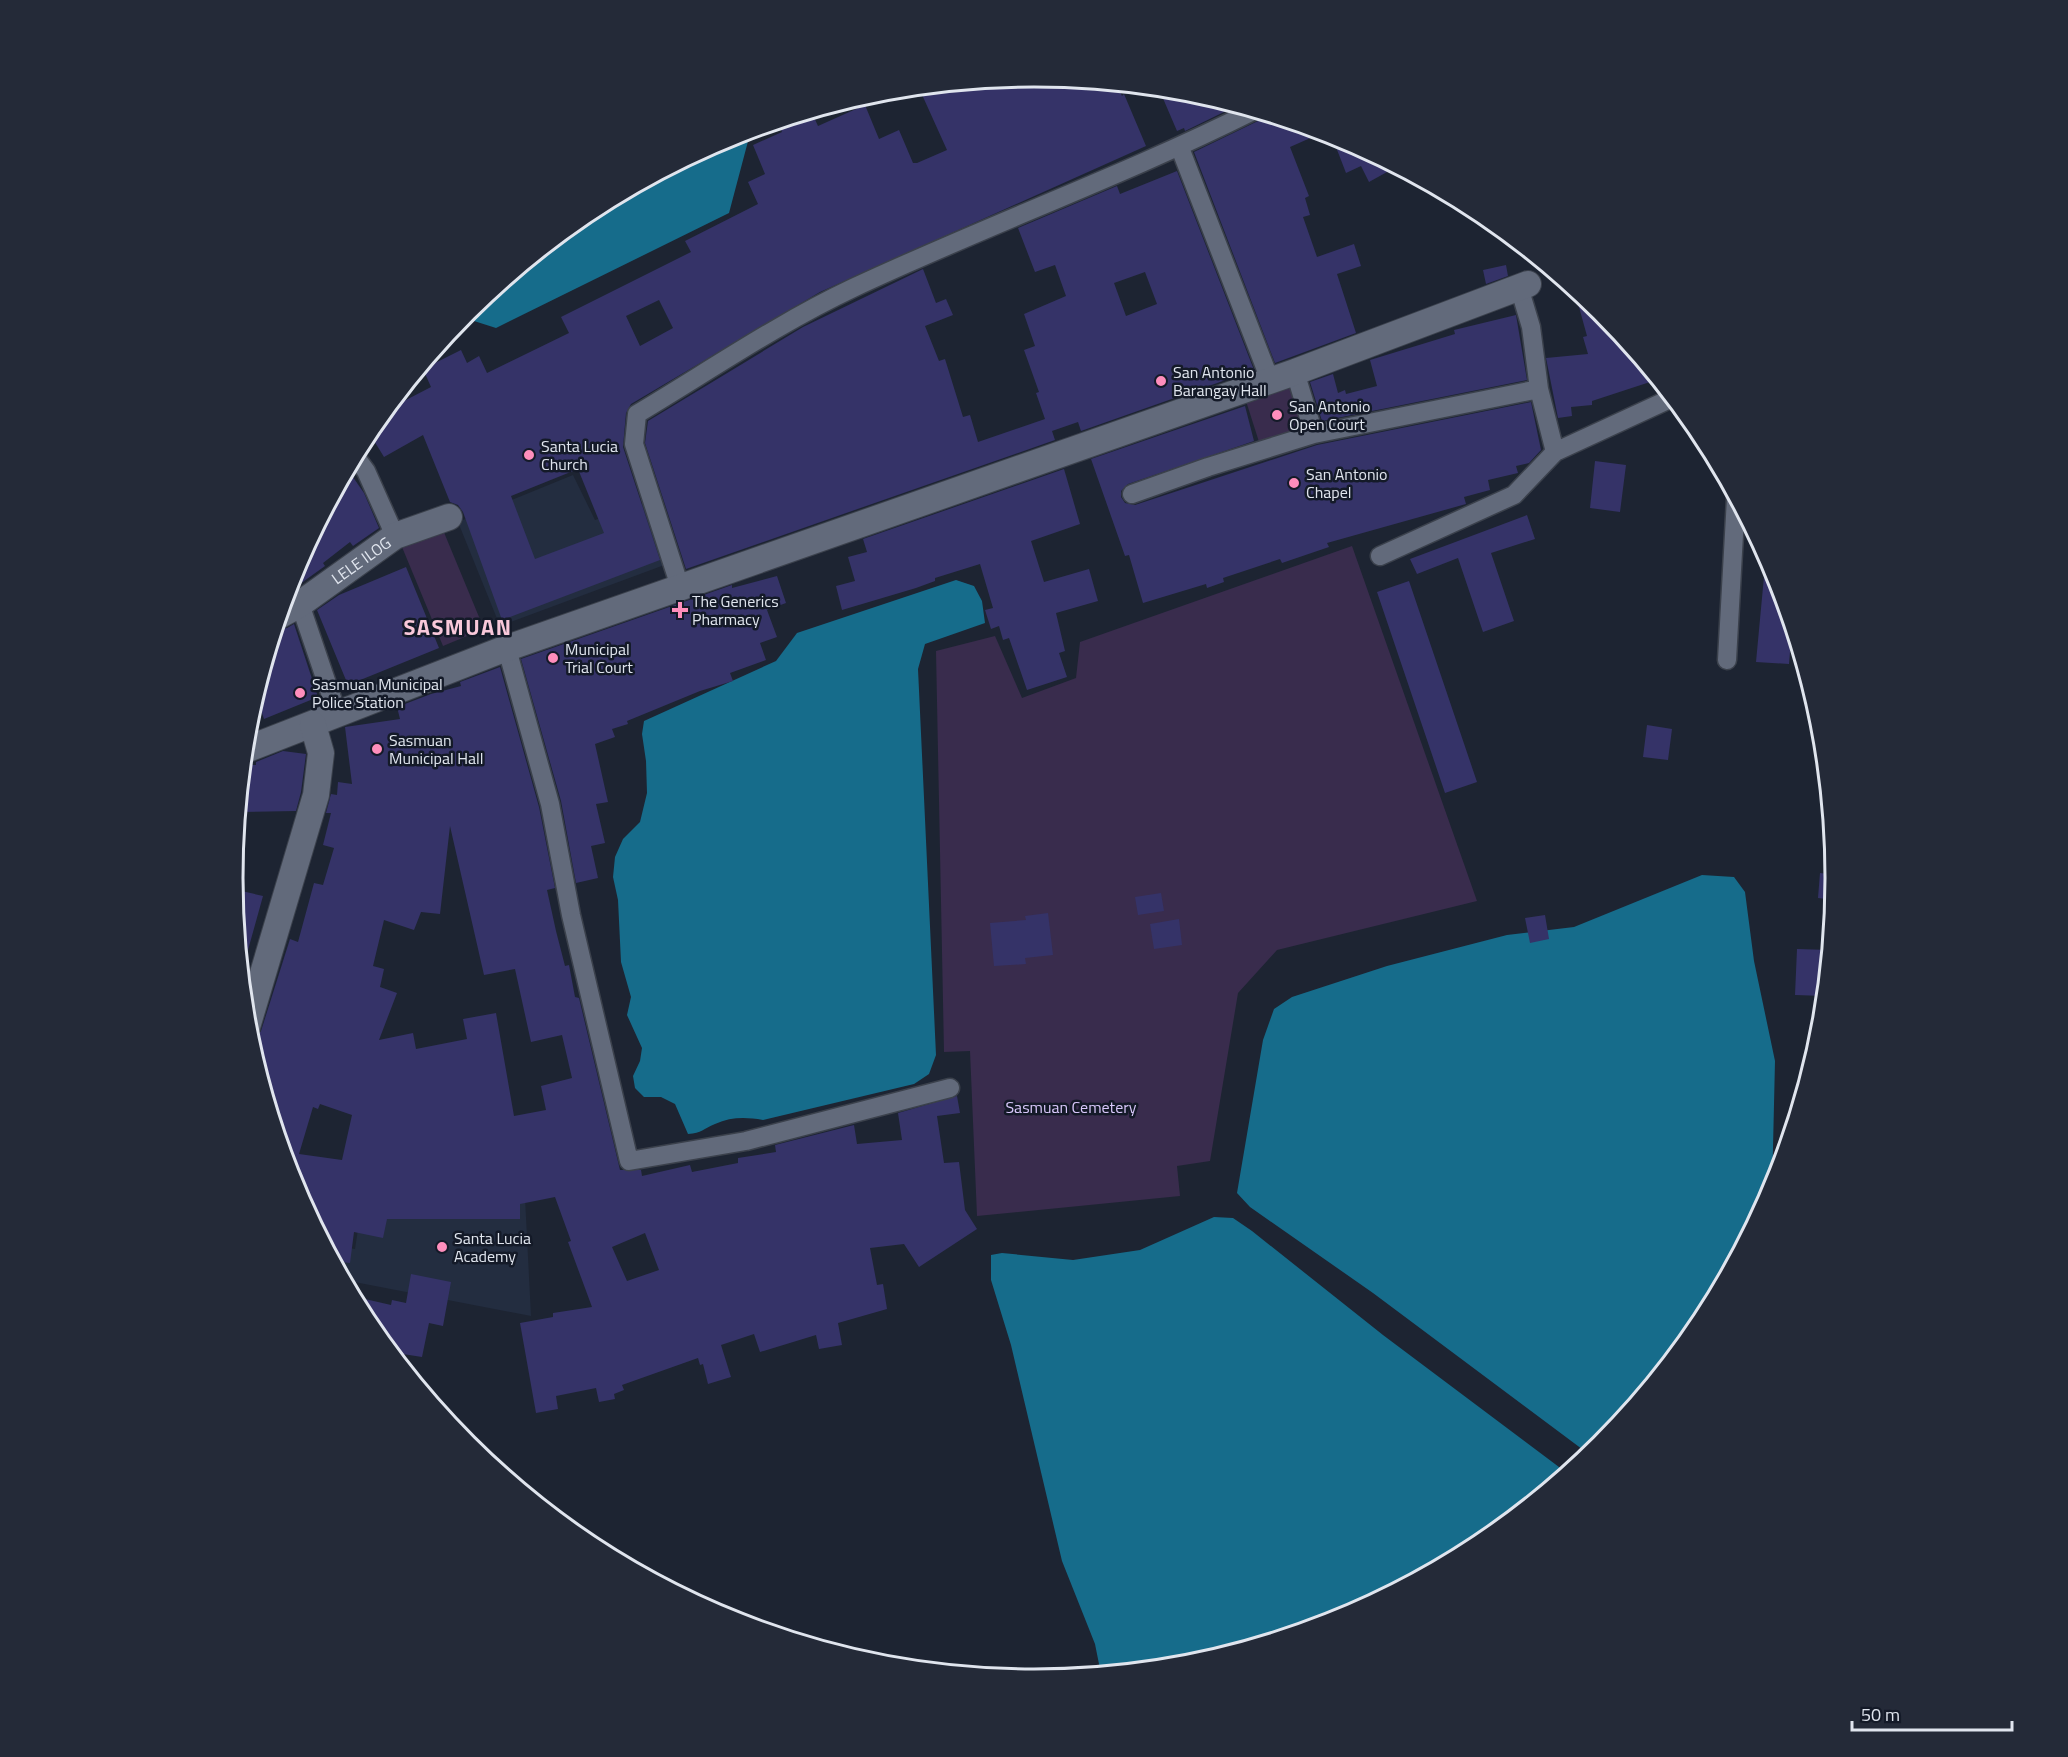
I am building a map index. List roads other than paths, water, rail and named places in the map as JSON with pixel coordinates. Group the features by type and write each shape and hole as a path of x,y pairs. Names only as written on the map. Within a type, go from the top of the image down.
{"street":[{"path":"680,587 634,444 637,414 737,350 852,289 1067,194 1180,148 1244,116"},
{"path":"1180,148 1270,380"},
{"path":"254,747 507,649 1295,372 1523,286 1539,389 1555,452"},
{"path":"1295,372 1314,434"},
{"path":"1132,494 1314,434 1539,389"},
{"path":"1380,556 1514,495 1555,452 1665,401"},
{"path":"361,464 395,536"},
{"path":"1727,660 1735,512"},
{"name":"LELE ILOG","path":"290,610 395,536 449,518"},
{"path":"290,610 338,716"},
{"path":"507,649 550,804 571,915 629,1161 746,1141 950,1088"},
{"path":"253,1006 316,795 321,753 313,725"}],"water":[{"path":"748,141 729,213 496,328 474,321 471,322 512,283 594,220 684,169"},
{"path":"956,580 974,586 982,601 985,623 925,644 918,669 936,1055 929,1074 914,1084 763,1120 744,1118 727,1120 700,1132 688,1134 675,1104 661,1097 644,1097 635,1088 633,1076 640,1061 642,1048 627,1015 631,997 621,962 618,900 613,877 615,857 623,839 640,822 647,793 642,734 644,721 776,661 797,633"},
{"path":"1702,875 1734,877 1745,892 1754,961 1775,1061 1773,1160 1744,1229 1692,1318 1662,1360 1629,1400 1582,1449 1373,1293 1250,1207 1237,1193 1263,1040 1274,1009 1292,997 1387,966 1507,935 1574,927"},
{"path":"1214,1217 1233,1218 1383,1335 1561,1469 1474,1537 1430,1564 1337,1610 1239,1643 1188,1655 1100,1667 1095,1644 1062,1561 1011,1345 991,1280 991,1255 1002,1253 1073,1260 1140,1250"}],"place":[{"name":"San Antonio Barangay Hall","path":"1161,381"},
{"name":"San Antonio Open Court","path":"1277,415"},
{"name":"Santa Lucia Church","path":"529,455"},
{"name":"San Antonio Chapel","path":"1294,483"},
{"name":"The Generics Pharmacy","path":"680,610"},
{"name":"Municipal Trial Court","path":"553,658"},
{"name":"Sasmuan Municipal Police Station","path":"300,693"},
{"name":"Sasmuan Municipal Hall","path":"377,749"},
{"name":"Santa Lucia Academy","path":"442,1247"}],"district":[{"name":"SASMUAN","path":"458,627"}],"park label":[{"name":"Sasmuan Cemetery","path":"1071,1107"}]}
